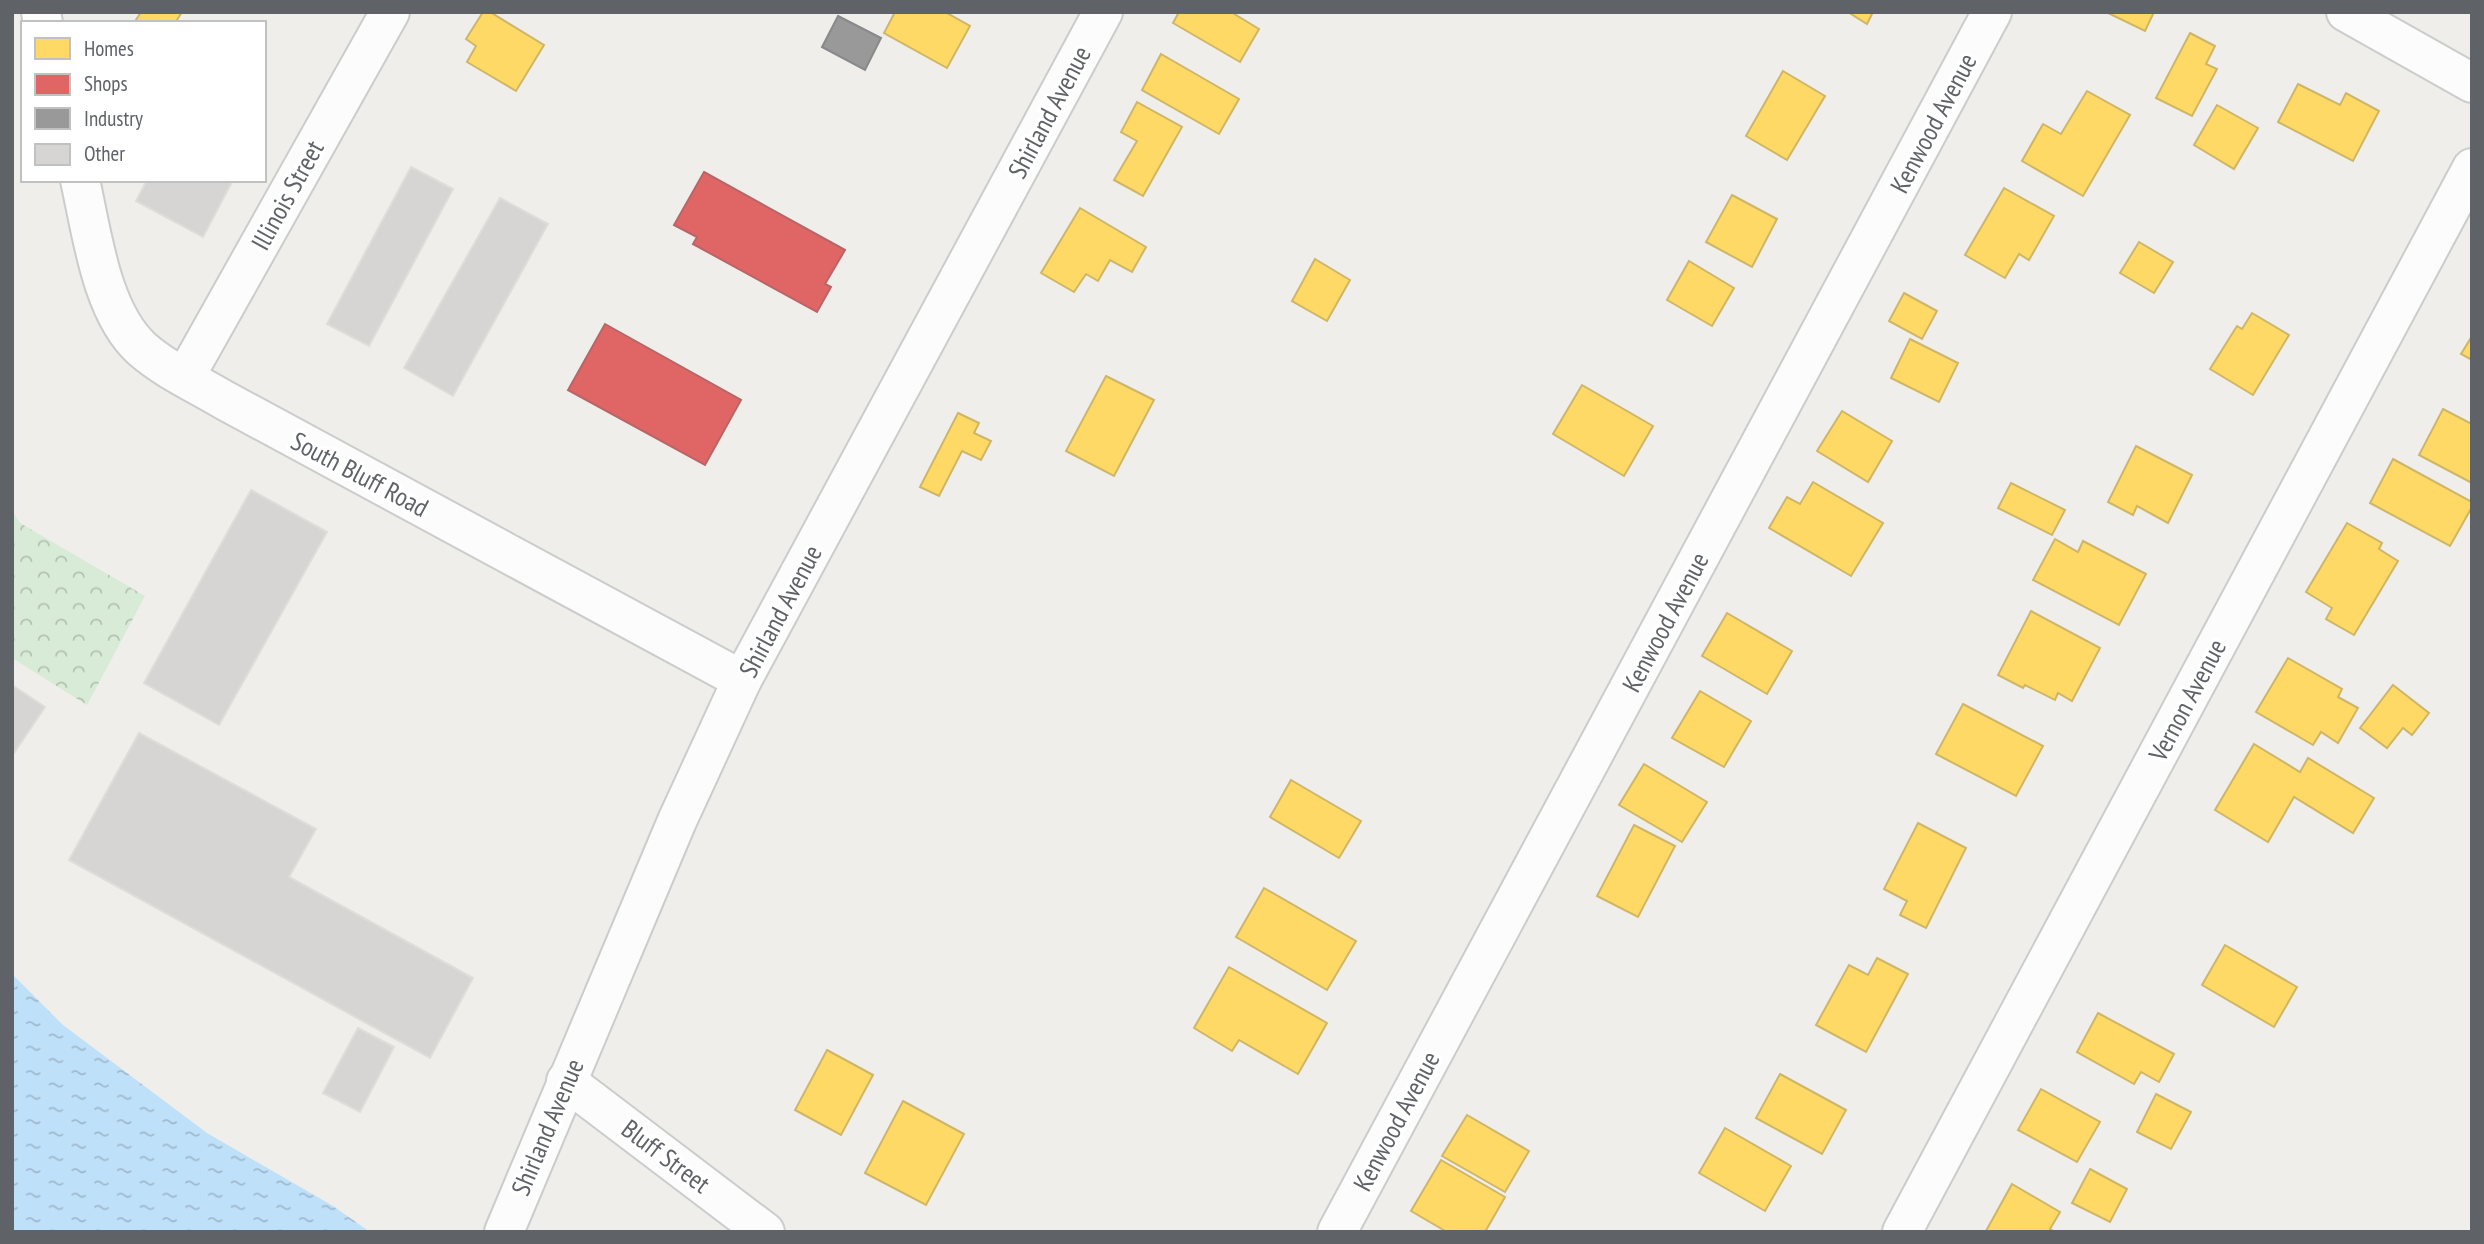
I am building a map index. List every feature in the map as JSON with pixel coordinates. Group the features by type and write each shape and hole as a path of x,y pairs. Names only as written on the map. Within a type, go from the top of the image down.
{"street":[{"name":"Illinois Street","path":"185,377 390,12"},
{"name":"Shirland Avenue","path":"504,1232 677,821 743,680 1103,12"},
{"name":"Kenwood Avenue","path":"1337,1232 1992,12"},
{"path":"2346,12 2472,83"},
{"name":"Vernon Avenue","path":"1902,1232 2472,168"},
{"name":"South Bluff Road","path":"80,182 113,306 125,329 139,347 153,358 743,680"},
{"name":"Bluff Street","path":"566,1081 765,1232"}],"green space":[{"path":"12,511 20,523 145,596 87,705 12,658"}],"water":[{"path":"12,974 63,1025 207,1133 333,1206 370,1232 12,1232"}],"building: Homes":[{"path":"141,12 182,12 176,21 135,21"},
{"path":"483,12 490,12 544,45 516,91 467,62 476,46 466,39"},
{"path":"895,12 945,12 970,26 947,68 884,33"},
{"path":"1179,12 1231,12 1259,29 1240,62 1173,23"},
{"path":"1848,12 1873,12 1867,24"},
{"path":"2106,12 2154,12 2145,31"},
{"path":"2190,33 2215,46 2206,64 2217,69 2192,116 2156,98"},
{"path":"1161,54 1239,99 1219,134 1142,90"},
{"path":"1783,71 1825,96 1787,160 1746,136"},
{"path":"2298,84 2340,105 2346,93 2379,111 2353,161 2278,122"},
{"path":"2087,91 2130,115 2083,196 2022,161 2043,124 2061,134"},
{"path":"1137,102 1182,127 1143,196 1114,180 1137,141 1121,132"},
{"path":"2217,105 2258,128 2234,169 2194,145"},
{"path":"2004,188 2054,216 2029,260 2019,254 2005,278 1965,255"},
{"path":"1732,195 1777,219 1752,267 1706,242"},
{"path":"1080,208 1146,247 1132,272 1110,260 1098,281 1086,274 1074,292 1041,273"},
{"path":"2139,242 2173,262 2154,293 2120,273"},
{"path":"1315,259 1350,280 1327,321 1292,301"},
{"path":"1689,261 1734,288 1712,326 1667,300"},
{"path":"1904,293 1937,311 1922,339 1889,321"},
{"path":"2252,313 2289,335 2253,395 2210,369 2237,326 2242,329"},
{"path":"2472,336 2472,360 2461,354"},
{"path":"1910,339 1958,363 1939,402 1891,378"},
{"path":"1106,376 1154,400 1114,476 1066,451"},
{"path":"1582,385 1653,426 1624,476 1553,434"},
{"path":"2443,409 2472,424 2472,483 2419,455"},
{"path":"1842,411 1892,441 1868,482 1817,451"},
{"path":"958,413 979,423 974,433 991,441 981,460 962,451 939,496 920,487"},
{"path":"2136,446 2192,475 2168,523 2137,506 2133,515 2108,502"},
{"path":"2393,459 2472,502 2472,507 2450,546 2370,503"},
{"path":"1813,482 1883,523 1851,576 1769,528 1787,497 1800,504"},
{"path":"2011,483 2065,510 2052,535 1998,508"},
{"path":"2347,523 2382,543 2379,549 2398,561 2354,635 2326,619 2332,608 2306,592"},
{"path":"2055,539 2078,552 2083,541 2146,574 2119,625 2033,580"},
{"path":"2031,611 2100,648 2072,701 2058,693 2055,700 1998,675"},
{"path":"1727,613 1792,651 1767,694 1702,656"},
{"path":"2288,658 2342,689 2338,697 2358,708 2338,743 2321,732 2313,745 2256,712"},
{"path":"2393,685 2429,713 2412,735 2403,728 2387,748 2360,728"},
{"path":"1700,691 1751,721 1724,767 1672,738"},
{"path":"1963,704 2043,746 2016,796 1936,754"},
{"path":"2254,744 2300,772 2308,758 2374,798 2353,833 2294,797 2268,842 2215,810"},
{"path":"1644,764 1707,802 1682,842 1619,805"},
{"path":"1291,780 1361,821 1339,858 1270,817"},
{"path":"1918,823 1966,848 1926,928 1900,915 1907,901 1884,889"},
{"path":"1634,825 1675,846 1638,917 1597,896"},
{"path":"1264,888 1356,941 1327,990 1236,937"},
{"path":"2225,945 2297,987 2274,1027 2202,985"},
{"path":"1877,958 1908,974 1866,1052 1816,1025 1849,965 1868,975"},
{"path":"1229,967 1327,1023 1298,1074 1239,1040 1232,1051 1194,1028"},
{"path":"2098,1013 2174,1054 2159,1082 2141,1072 2134,1084 2077,1052"},
{"path":"827,1050 873,1075 841,1135 795,1110"},
{"path":"1780,1074 1846,1110 1822,1154 1756,1118"},
{"path":"2041,1089 2100,1122 2077,1162 2018,1130"},
{"path":"2156,1094 2191,1112 2171,1149 2137,1132"},
{"path":"903,1101 964,1134 926,1205 865,1173"},
{"path":"1467,1115 1529,1151 1505,1192 1442,1156"},
{"path":"1725,1128 1791,1166 1765,1211 1699,1173"},
{"path":"1441,1160 1505,1197 1485,1232 1447,1232 1411,1211"},
{"path":"2090,1169 2127,1189 2110,1222 2072,1203"},
{"path":"2012,1184 2060,1212 2050,1229 2055,1232 1986,1231"}],"building: Shops":[{"path":"704,172 845,250 825,284 831,287 817,312 693,244 697,237 674,225"},
{"path":"605,324 741,400 705,465 568,390"}],"building: Industry":[{"path":"838,16 881,38 865,70 822,47"}],"building: Other":[{"path":"411,167 453,189 369,346 327,324"},
{"path":"146,182 232,182 203,237 136,201"},
{"path":"500,198 548,224 453,396 404,368"},
{"path":"251,490 327,532 219,725 144,683"},
{"path":"12,685 45,707 12,756"},
{"path":"139,733 316,829 289,877 473,978 430,1058 69,860"},
{"path":"358,1028 394,1047 360,1112 323,1093"}]}
